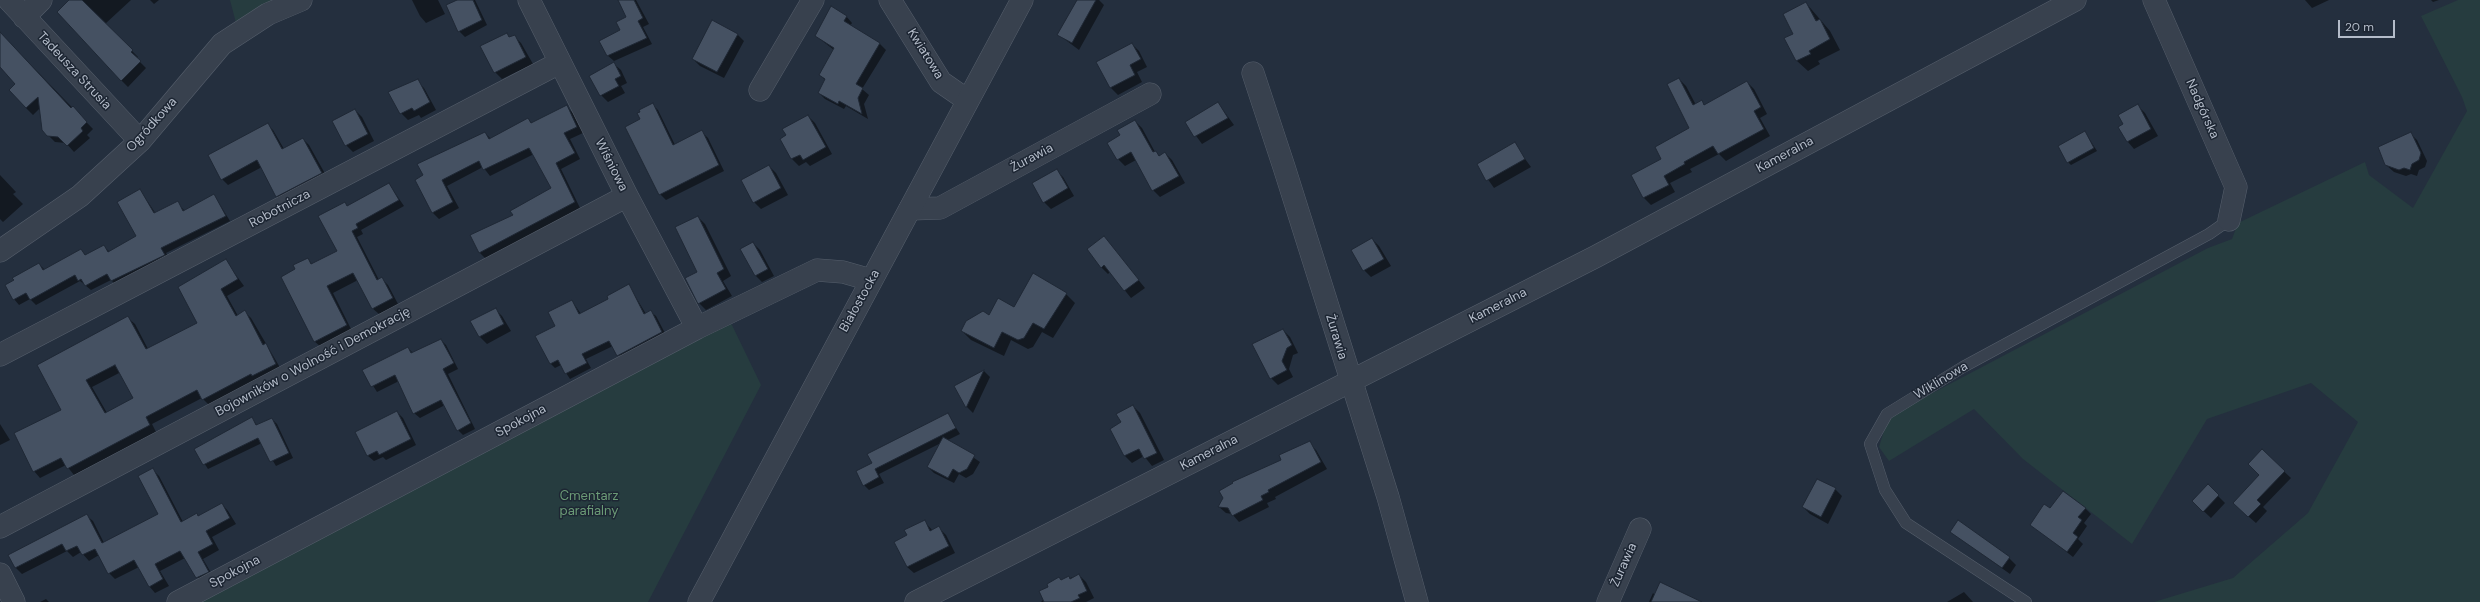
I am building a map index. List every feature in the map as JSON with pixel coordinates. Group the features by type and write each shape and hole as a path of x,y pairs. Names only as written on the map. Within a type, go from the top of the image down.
{"street":[{"name":"Tadeusza Strusia","path":"9,0 140,141"},
{"path":"24,17 41,0"},
{"name":"Ogródkowa","path":"0,251 80,196 140,141 222,44 268,14 301,0"},
{"name":"Wiśniowa","path":"529,0 559,63 627,196 697,328"},
{"path":"760,90 813,0"},
{"name":"Kwiatowa","path":"890,0 941,82 968,100"},
{"name":"Białostocka","path":"699,602 1022,0"},
{"name":"Kameralna","path":"916,602 944,596 1350,381 1595,257 2075,0"},
{"name":"Nadgórska","path":"2154,0 2236,188 2229,220"},
{"name":"Robotnicza","path":"0,355 559,63"},
{"name":"Żurawia","path":"1253,73 1388,498 1417,602"},
{"name":"Żurawia","path":"910,209 940,208 1150,94"},
{"name":"Bojowników o Wolność i Demokrację","path":"0,527 627,196"},
{"name":"Spokojna","path":"178,602 697,328 817,270 843,272 872,280"},
{"name":"Żurawia","path":"1608,602 1640,529"},
{"path":"0,574 14,602"}],"lane":[{"name":"Wiklinowa","path":"2026,602 1906,523 1885,490 1870,444 1887,414 1962,367 2209,234 2229,220"}],"green space":[{"path":"230,0 281,0 236,23"},
{"path":"2458,0 2480,0 2480,602 2154,602 2233,578 2308,513 2358,422 2311,383 2207,419 2132,544 2023,459 1974,409 1889,461 1879,447 1887,421 1908,406 2208,248 2232,239 2238,223 2365,162 2369,175 2413,208 2467,111 2462,97 2421,16"},
{"name":"Cmentarz parafialny","path":"730,321 761,385 648,602 193,602"}],"building":[{"path":"69,0 82,0 133,50 131,52 141,61 121,81 57,12"},
{"path":"457,0 473,0 482,20 458,32 446,5"},
{"path":"618,0 634,0 643,18 638,21 647,38 607,56 599,41 620,30 616,22 626,17"},
{"path":"1077,0 1096,0 1072,43 1057,35"},
{"path":"1806,2 1816,21 1820,19 1830,39 1809,51 1811,54 1796,61 1784,38 1793,34 1783,14"},
{"path":"831,6 847,16 844,21 880,43 856,84 863,88 858,98 862,114 839,101 838,104 818,93 825,79 819,75 834,48 815,36"},
{"path":"712,20 738,34 717,72 692,59"},
{"path":"0,32 71,108 73,106 87,122 81,128 83,131 67,146 58,137 47,136 42,130 38,97 26,108 9,90 15,84 0,67"},
{"path":"507,33 509,37 515,35 526,57 494,73 480,46"},
{"path":"1132,43 1141,59 1130,65 1135,75 1110,88 1096,62"},
{"path":"614,62 621,76 615,79 619,86 600,96 589,76"},
{"path":"1679,78 1693,105 1702,100 1704,105 1747,81 1761,107 1754,111 1764,129 1718,154 1713,146 1684,162 1685,164 1664,176 1669,185 1643,198 1631,175 1661,159 1655,147 1689,128 1667,84"},
{"path":"418,79 430,102 414,111 412,108 400,114 388,92"},
{"path":"1218,102 1228,118 1194,137 1185,122"},
{"path":"653,103 673,145 702,130 719,165 659,195 625,127 640,119 637,113 640,112 639,110"},
{"path":"2138,104 2151,129 2127,142 2118,127 2123,124 2118,115"},
{"path":"567,105 577,127 564,133 575,153 556,163 575,202 479,253 470,235 513,215 510,211 551,188 529,148 483,170 479,161 442,180 453,202 432,213 415,180 423,175 417,164 485,132 489,139 528,118 531,123"},
{"path":"355,109 368,134 345,146 332,121"},
{"path":"808,115 826,147 803,160 800,155 791,159 780,139 786,135 782,129"},
{"path":"1135,120 1153,152 1156,151 1159,156 1165,152 1179,176 1152,191 1131,152 1117,160 1107,143 1120,135 1117,130"},
{"path":"268,123 282,149 303,138 322,173 276,197 257,160 221,180 208,155"},
{"path":"2085,131 2094,148 2067,163 2058,146"},
{"path":"2411,132 2421,153 2419,160 2412,164 2410,170 2404,168 2399,170 2385,165 2378,147"},
{"path":"1515,142 1525,159 1486,181 1477,164"},
{"path":"769,165 781,188 753,203 741,180"},
{"path":"1057,169 1068,188 1043,203 1032,183"},
{"path":"389,183 399,200 356,224 358,228 352,231 377,280 382,277 393,298 372,309 353,273 327,286 347,325 314,342 281,277 295,269 293,265 308,258 311,264 337,251 318,216 345,202 347,206"},
{"path":"140,189 154,213 178,201 183,211 214,194 226,216 161,248 165,255 111,281 107,274 85,286 81,279 78,281 75,275 30,300 26,293 13,300 5,285 14,280 12,278 39,263 43,270 81,249 85,255 104,245 108,252 136,236 117,202"},
{"path":"698,216 724,269 717,273 726,289 698,304 685,278 697,272 675,227"},
{"path":"1104,236 1139,280 1124,291 1104,265 1101,268 1087,249"},
{"path":"1372,238 1384,259 1363,271 1351,250"},
{"path":"753,242 768,269 755,276 740,249"},
{"path":"226,259 238,279 221,289 236,316 245,310 263,345 266,343 276,364 252,376 251,374 202,400 197,390 146,417 150,425 67,469 61,458 33,472 14,433 61,410 37,365 128,316 146,349 197,323 178,287","holes":["115,365 133,398 105,413 86,380"]},
{"path":"1033,273 1067,293 1044,329 1033,323 1024,338 1018,340 1002,332 994,348 961,331 966,321 983,311 989,315 998,298 1014,307"},
{"path":"629,284 644,314 651,310 662,332 617,356 609,341 582,354 587,363 565,374 558,360 550,364 535,336 555,326 548,312 572,300 579,314 608,299 607,296"},
{"path":"496,308 504,324 479,337 470,321"},
{"path":"1283,329 1292,345 1287,348 1282,361 1287,370 1270,379 1252,344"},
{"path":"441,339 454,363 443,369 471,423 457,431 441,400 413,414 395,375 371,387 362,370 408,347 411,353"},
{"path":"984,370 966,408 954,386"},
{"path":"1133,405 1157,453 1144,459 1139,449 1124,456 1110,429 1121,422 1116,414"},
{"path":"397,411 411,439 379,455 377,451 367,456 355,432"},
{"path":"948,413 956,428 875,469 879,477 863,486 856,471 872,463 867,454"},
{"path":"252,417 256,425 272,418 289,453 270,462 258,438 203,465 194,449"},
{"path":"943,437 975,455 967,469 959,473 953,469 948,478 927,467"},
{"path":"1310,441 1321,462 1268,490 1269,492 1261,496 1263,500 1232,516 1228,508 1218,507 1223,498 1219,491 1233,483 1232,482 1281,460 1279,455"},
{"path":"2262,449 2285,471 2257,500 2261,504 2248,517 2233,503 2259,475 2248,464"},
{"path":"153,468 181,522 197,513 198,516 222,503 230,518 206,531 213,544 198,552 209,572 196,578 180,551 155,564 163,579 149,587 134,560 108,574 95,549 82,555 77,546 66,551 62,544 15,568 8,555 87,514 102,543 158,514 138,476"},
{"path":"1817,479 1836,488 1821,517 1802,507"},
{"path":"2208,484 2219,495 2203,512 2192,501"},
{"path":"2063,491 2086,508 2078,517 2082,520 2073,533 2078,537 2067,552 2030,525 2044,504 2050,508"},
{"path":"925,520 930,531 939,526 949,546 907,567 894,542 907,535 904,530"},
{"path":"1958,520 2010,557 2002,568 1950,532"},
{"path":"1079,574 1087,591 1078,595 1080,598 1071,602 1044,602 1039,591 1048,587 1047,584 1059,577 1061,580 1069,576 1070,579"},
{"path":"1660,582 1702,602 1651,602"}]}
